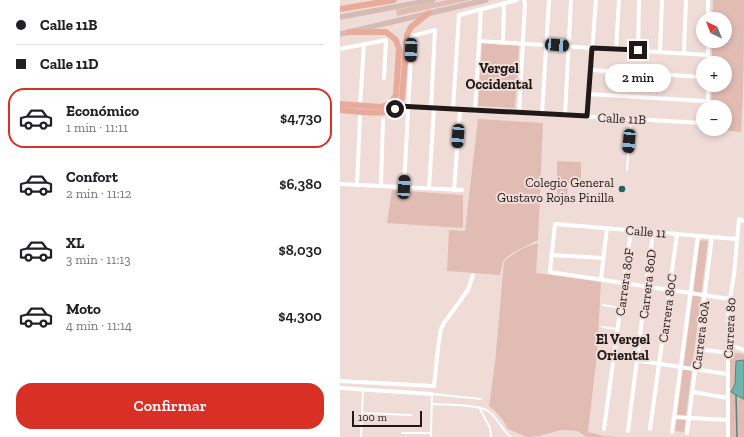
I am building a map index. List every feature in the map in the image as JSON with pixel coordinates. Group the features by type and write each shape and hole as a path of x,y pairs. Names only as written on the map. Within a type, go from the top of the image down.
{"main road":[{"path":"340,9 394,0"},
{"path":"340,17 433,0"},
{"path":"340,34 486,0"},
{"path":"340,110 383,113 392,111 398,106 402,98 406,35 410,27 429,13"},
{"path":"340,104 386,106 394,99 396,90 399,49 396,40 386,32 350,32"}],"street":[{"path":"453,109 459,15 517,0"},
{"path":"519,113 524,0"},
{"path":"542,114 549,0"},
{"path":"565,115 571,0"},
{"path":"587,116 596,0"},
{"path":"616,49 619,0"},
{"path":"638,50 639,0"},
{"path":"660,52 662,0"},
{"path":"684,53 686,0"},
{"path":"708,0 708,12"},
{"path":"503,42 504,3"},
{"path":"475,110 481,9"},
{"path":"404,187 412,36 435,30 429,188"},
{"path":"340,49 386,40 384,78"},
{"path":"479,40 708,55 708,48"},
{"path":"360,106 364,44"},
{"path":"591,70 696,77"},
{"path":"589,94 696,101"},
{"name":"Calle 11B","path":"398,106 696,123"},
{"path":"454,190 460,110"},
{"path":"357,185 360,116"},
{"path":"380,186 383,120"},
{"path":"340,184 462,190"},
{"name":"Carrera 80","path":"728,437 728,310 734,275 739,219 744,221"},
{"name":"Calle 11","path":"551,255 555,224 737,239"},
{"path":"600,279 607,228"},
{"name":"Carrera 80F","path":"604,429 631,230"},
{"name":"Carrera 80D","path":"628,431 653,232"},
{"name":"Carrera 80C","path":"650,429 677,234"},
{"path":"672,432 698,236"},
{"name":"Carrera 80A","path":"688,433 712,237"},
{"path":"603,258 551,255 550,272 730,299"},
{"path":"340,381 434,386 441,329 468,290 473,276"},
{"path":"728,344 744,350"},
{"path":"698,349 728,353"},
{"path":"614,357 727,374"},
{"path":"340,388 432,394"},
{"path":"692,392 728,398"},
{"path":"674,417 728,420"}],"lane":[{"path":"627,170 631,119"},
{"path":"603,305 620,308"},
{"path":"602,327 617,329"},
{"path":"361,437 363,389"},
{"path":"431,437 432,394 481,399"},
{"path":"432,404 479,407 488,410 496,418 503,430 511,437"},
{"path":"479,407 490,428 491,437"},
{"path":"362,413 411,415"},
{"path":"402,433 431,433"}],"shaded area":[{"path":"448,0 470,0 397,16 396,10"},
{"path":"713,0 744,0 741,132 732,131 732,100 711,100 712,92 732,92 732,56 712,56 712,48 732,48 732,12 712,12"},
{"path":"482,43 519,46 515,108 478,106"},
{"path":"478,119 543,123 538,240 512,253 503,261 500,275 447,271 449,230 465,231"},
{"path":"557,161 581,162 581,183 568,183 567,201 557,200"},
{"path":"392,190 463,195 463,228 387,223"},
{"path":"700,240 708,241 684,432 675,431"},
{"path":"538,243 536,273 601,282 597,354 588,432 604,436 619,437 587,437 577,431 561,430 539,436 527,437 508,429 500,416 489,406 495,363 504,262 520,250"},
{"path":"733,352 744,354 744,437 730,437 730,354"}],"water":[{"path":"744,360 743,399 731,392 735,384 736,361"}],"waterway":[{"path":"736,395 737,437"}],"place":[{"name":"Colegio General Gustavo Rojas Pinilla","path":"622,189"}],"district":[{"name":"Vergel Occidental","path":"499,76"},
{"name":"El Vergel Oriental","path":"623,348"}],"route":[{"path":"395,109 398,106 587,116 592,48 638,50"}]}
